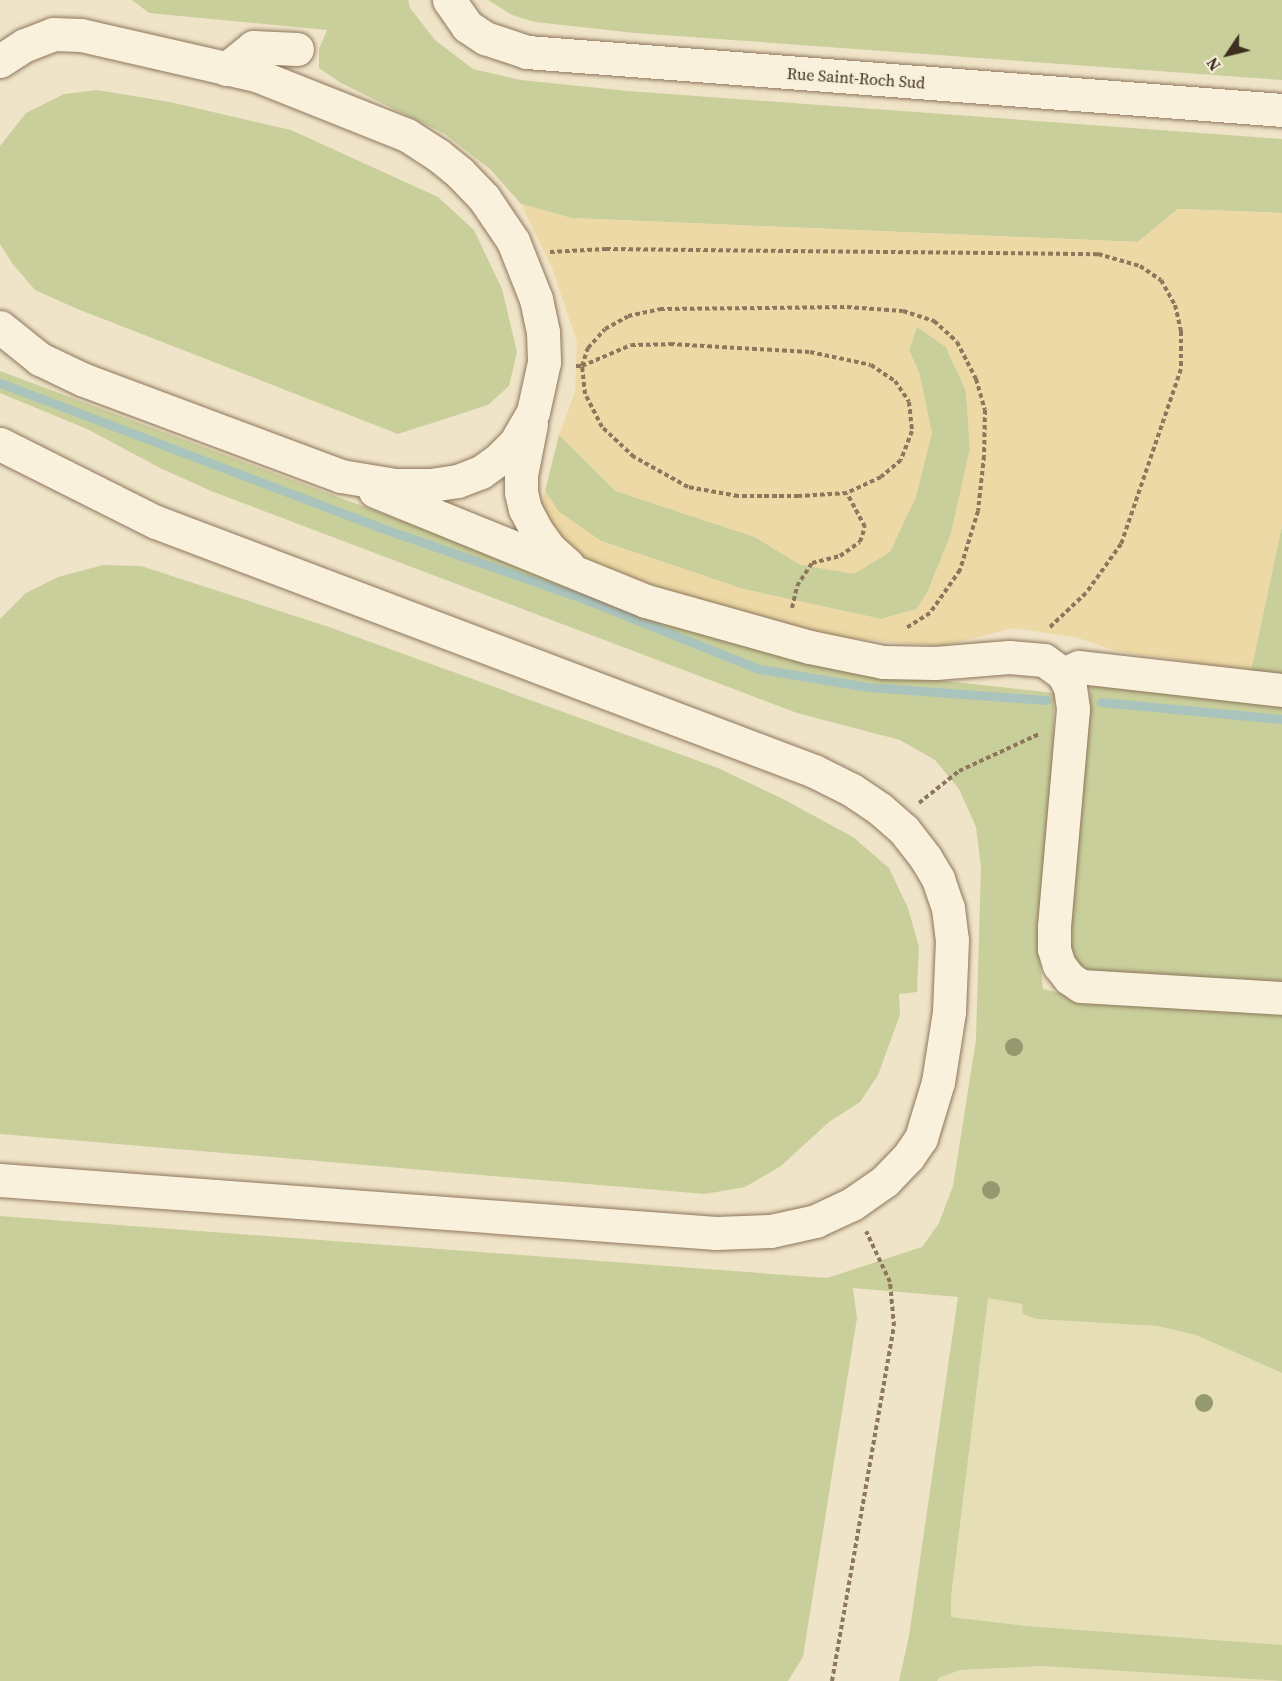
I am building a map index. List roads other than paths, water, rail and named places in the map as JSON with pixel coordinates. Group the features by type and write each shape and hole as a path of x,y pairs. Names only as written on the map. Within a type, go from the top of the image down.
{"street":[{"name":"Rue Saint-Roch Sud","path":"449,0 467,26 484,38 527,52 1282,110"},
{"path":"0,60 25,45 53,34 81,35 256,75 376,121 407,135 438,155 484,198 513,242 536,299 543,332 544,362 521,475 525,509 550,549 579,574"},
{"path":"226,69 253,47 297,49"},
{"path":"0,327 40,359 62,371 341,476 646,601 784,641 883,662 935,663 1018,658 1044,660 1063,674 1070,687 1072,718 1054,926 1054,949 1059,965 1069,978 1081,986 1282,998"},
{"path":"341,476 395,485 432,485 457,481 481,472 499,459 516,441 533,412"},
{"path":"0,444 156,522 814,771 852,790 896,824 926,857 938,879 948,908 952,940 949,1012 938,1082 921,1138 908,1157 885,1181 852,1204 816,1221 770,1231 716,1233 0,1180"},
{"path":"1063,674 1079,668 1282,690"}],"waterway":[{"path":"0,383 376,526 582,598 759,669 868,687 1047,700"},
{"path":"1101,702 1282,719"}]}
